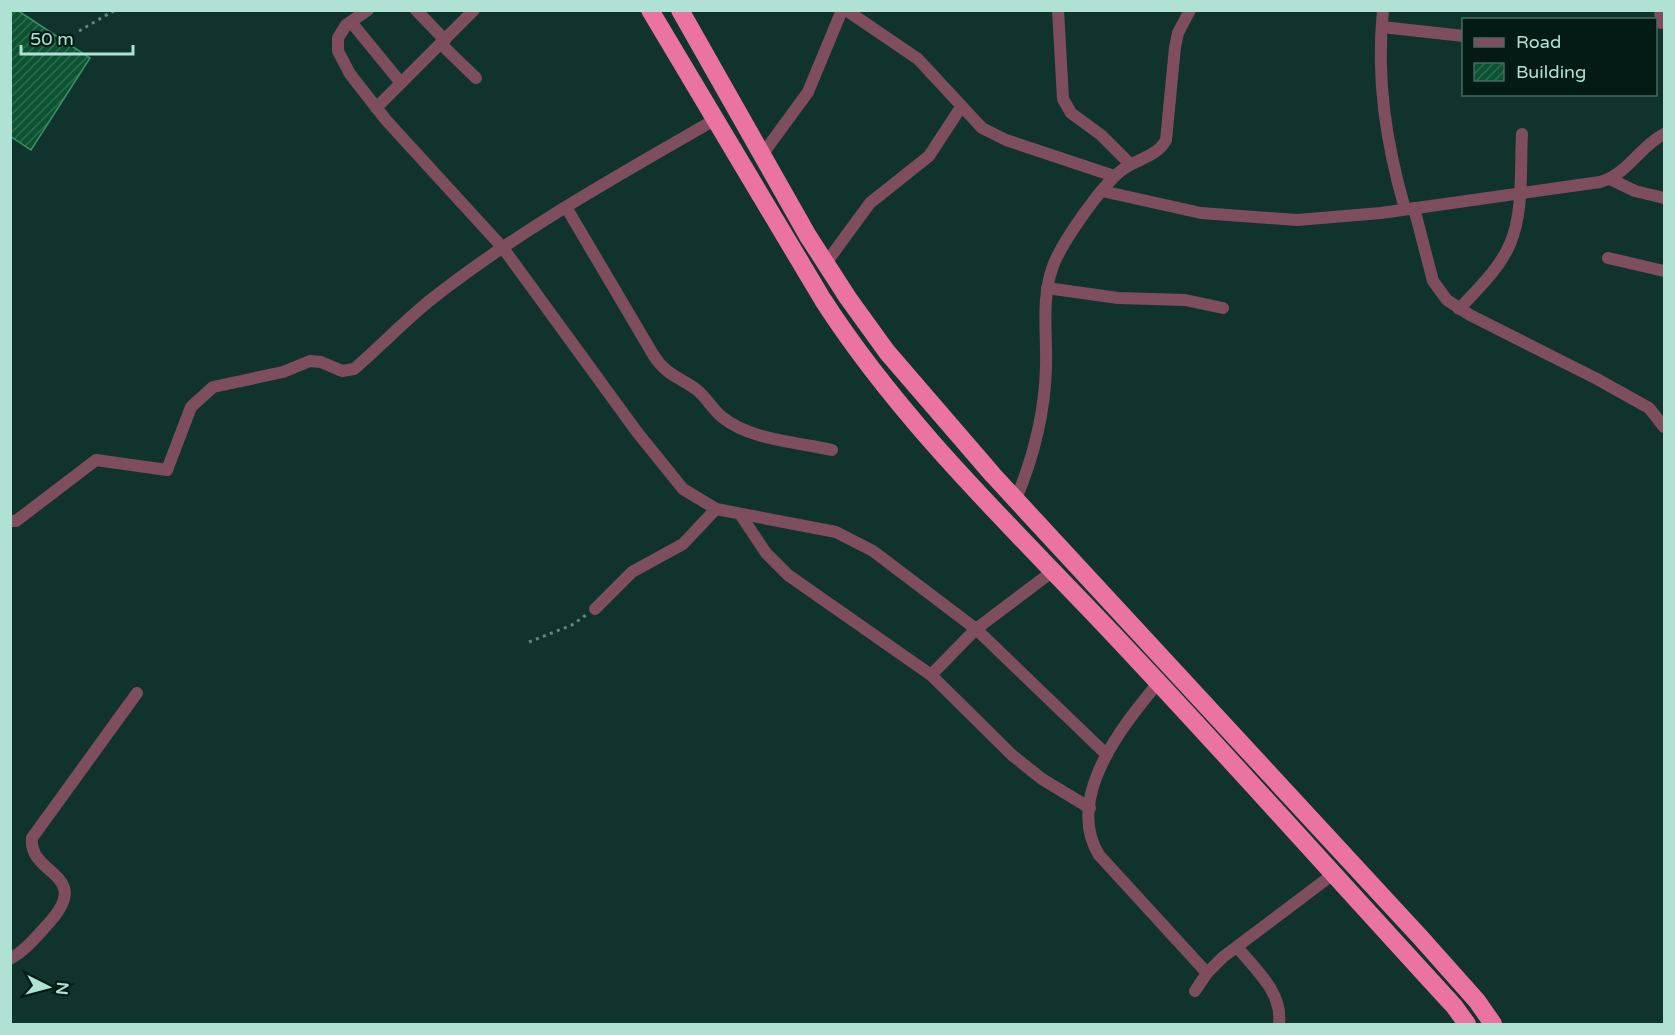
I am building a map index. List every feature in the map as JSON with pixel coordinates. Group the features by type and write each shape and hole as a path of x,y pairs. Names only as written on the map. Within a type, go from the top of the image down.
{"highway":[{"path":"650,10 823,300 870,369 941,451 1158,682 1454,1006 1467,1024"},
{"path":"680,10 826,263 887,352 1016,499 1421,938 1477,1001 1493,1024"}],"street":[{"path":"368,10 340,33 338,51 350,75 376,108 504,248 665,469 683,489 716,509 815,527 854,540 899,568 976,629 1106,754"},
{"path":"416,10 476,78"},
{"path":"376,108 474,10"},
{"path":"762,155 808,92 844,10 918,59 982,128 992,134 1114,176"},
{"path":"1058,10 1063,99 1071,112 1101,135 1130,164"},
{"path":"1016,499 1035,449 1043,410 1047,288 1060,252 1114,176 1130,164 1159,150 1167,140 1175,47 1178,33 1190,10"},
{"path":"1383,10 1381,99 1385,132 1433,281 1441,294 1459,309 1649,408 1665,427"},
{"path":"351,22 401,83"},
{"path":"1382,27 1462,36"},
{"path":"826,263 870,203 929,156 961,107"},
{"path":"10,521 16,521 96,460 167,470 190,407 213,387 283,372 310,362 321,362 342,371 354,369 418,310 504,248 566,207 716,119"},
{"path":"1459,309 1486,280 1507,250 1516,221 1522,134"},
{"path":"1102,191 1201,213 1270,220 1322,219 1584,186 1610,179 1625,170 1645,146 1665,134"},
{"path":"1610,179 1635,191 1665,198"},
{"path":"566,207 654,356 669,374 698,390 720,416 732,424 759,434 832,450"},
{"path":"1608,258 1665,272"},
{"path":"1047,288 1118,298 1185,300 1223,308"},
{"path":"595,609 632,572 683,544 716,509"},
{"path":"740,514 766,553 788,575 931,675 1012,754 1042,779 1090,808"},
{"path":"931,675 976,629 1053,571"},
{"path":"1158,682 1127,720 1106,754 1090,808 1089,831 1099,855 1207,973"},
{"path":"10,959 28,946 61,910 66,898 61,883 33,849 32,838 137,693"},
{"path":"1195,991 1207,973 1237,947 1332,875"},
{"path":"1237,947 1275,995 1279,1005 1279,1024"}],"path":[{"path":"79,32 115,10"},
{"path":"529,642 573,625 595,609"}],"building":[{"path":"10,10 17,10 90,58 31,150 10,136"}]}
